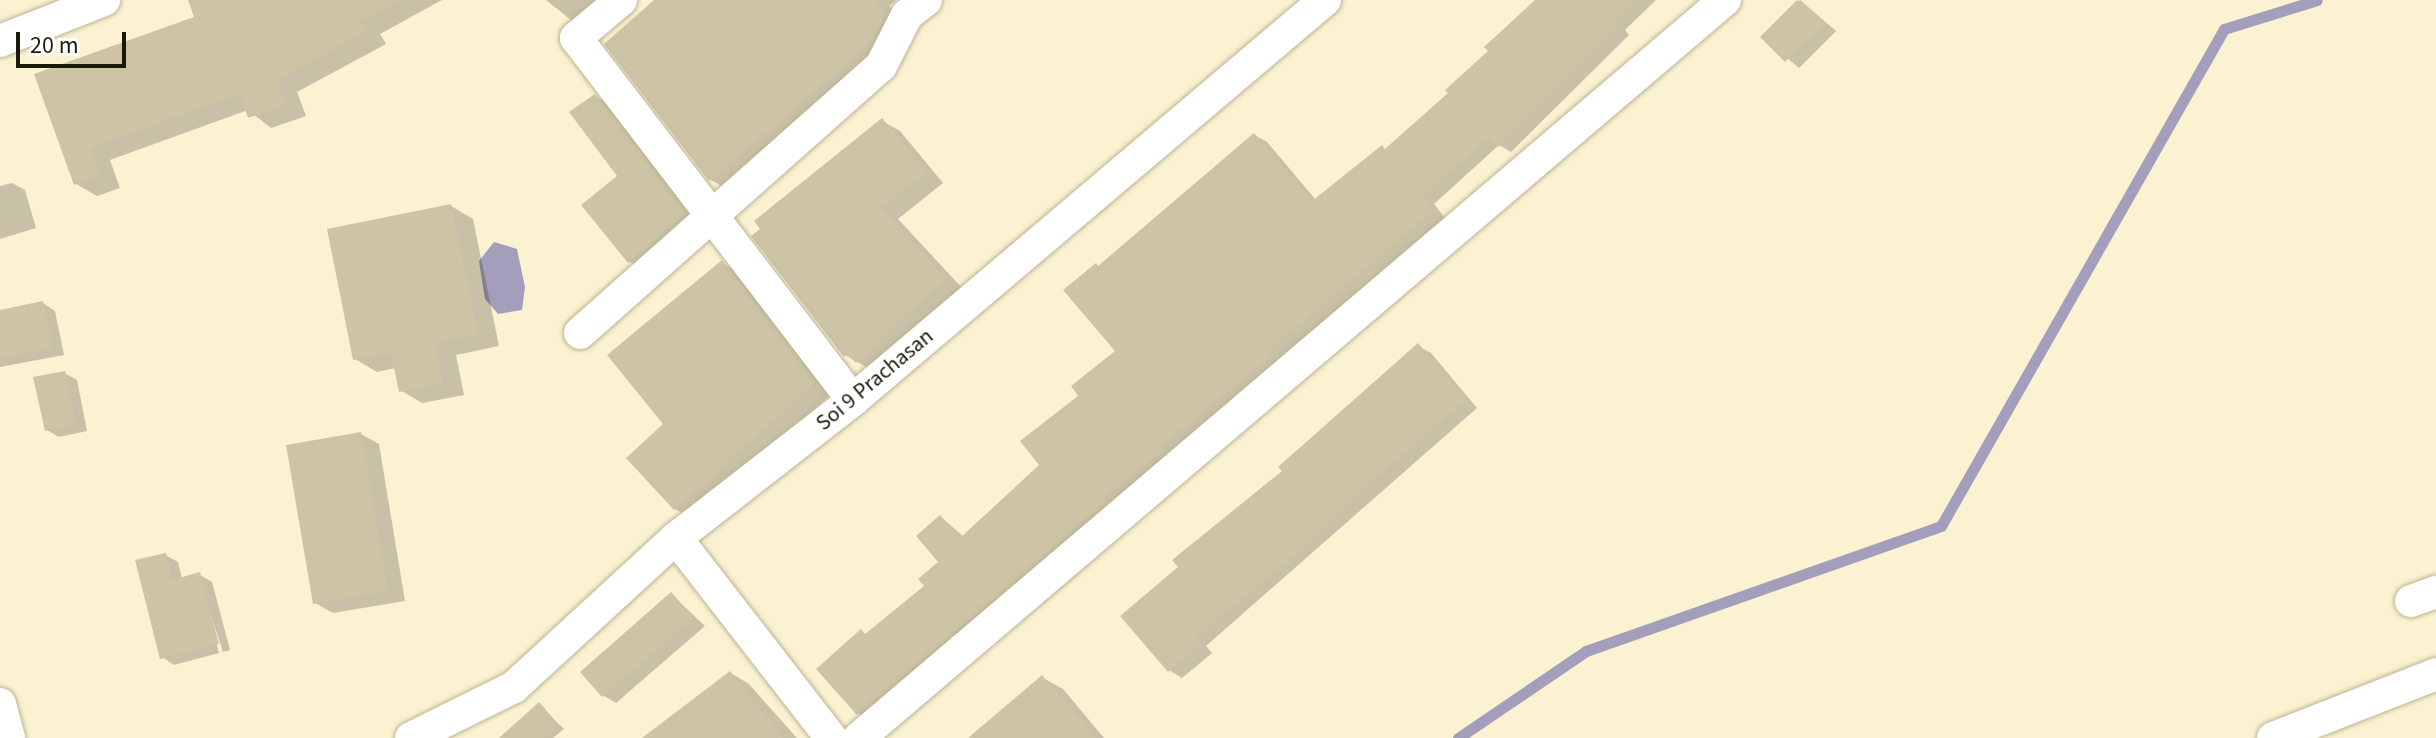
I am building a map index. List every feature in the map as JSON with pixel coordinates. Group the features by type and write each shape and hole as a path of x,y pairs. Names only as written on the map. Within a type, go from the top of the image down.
{"street":[{"path":"0,41 104,0"},
{"path":"621,0 576,38 853,400"},
{"path":"580,333 881,66 907,15 926,0"},
{"name":"Soi 9 Prachasan","path":"411,738 514,687 676,538 853,400 1325,0"},
{"path":"859,738 1725,0"},
{"path":"676,538 831,738"},
{"path":"2273,738 2436,674"},
{"path":"0,704 9,738"}],"shaded area":[{"path":"494,242 517,249 525,287 522,310 498,314 485,299 479,261"}],"building":[{"path":"188,0 400,0 360,21 366,32 277,80 286,104 248,118 240,94 90,148 100,176 74,185 34,74 194,17"},
{"path":"654,0 875,0 886,14 874,39 709,181 604,44"},
{"path":"1535,0 1637,0 1613,22 1618,27 1498,147 1489,137 1423,196 1434,210 1267,352 1271,356 1159,447 1162,451 1103,497 1107,502 857,715 816,669 861,629 865,634 924,586 918,579 938,562 916,536 940,515 960,538 1039,465 1020,441 1078,396 1071,386 1115,351 1063,290 1096,263 1098,266 1254,133 1312,201 1382,145 1385,149 1448,93 1445,90 1488,51 1484,47"},
{"path":"1797,0 1825,23 1785,62 1760,37"},
{"path":"595,94 686,213 628,263 581,205 617,176 569,112"},
{"path":"882,118 926,172 881,208 946,278 856,363 847,354 844,357 751,236 760,229 754,221"},
{"path":"451,204 478,334 435,343 443,383 399,392 391,353 353,360 327,229"},
{"path":"722,260 816,382 674,510 626,458 663,424 607,355"},
{"path":"43,301 53,348 0,359 0,310"},
{"path":"1418,343 1466,400 1357,494 1309,544 1195,638 1201,645 1168,672 1120,616 1178,567 1172,560 1282,471 1278,467"},
{"path":"65,371 76,424 45,431 33,377"},
{"path":"361,432 388,591 313,604 286,445"},
{"path":"166,553 172,580 200,572 219,644 160,659 135,560"},
{"path":"671,592 694,618 602,697 580,672"},
{"path":"730,671 783,738 642,738"},
{"path":"1042,675 1096,738 968,738"},
{"path":"539,702 559,725 544,738 499,738"}],"waterway":[{"path":"1458,738 1586,651 1941,526 2224,29 2317,0"}]}
